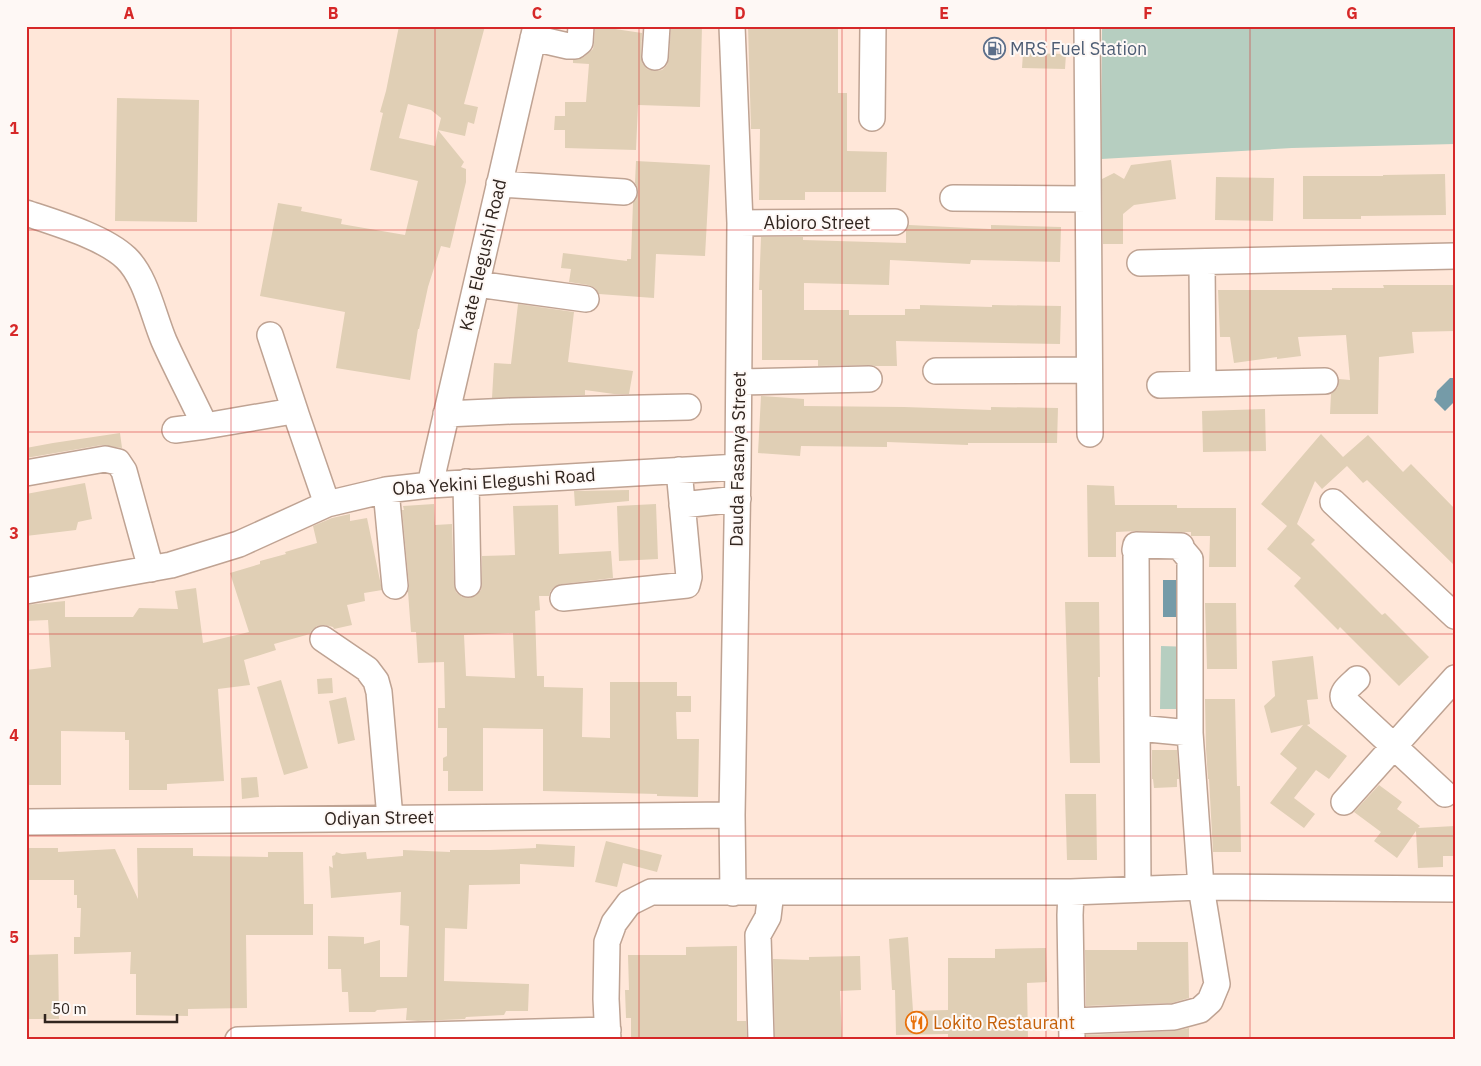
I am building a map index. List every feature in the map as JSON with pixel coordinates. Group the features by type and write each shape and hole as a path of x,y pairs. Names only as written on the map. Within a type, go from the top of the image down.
{"street":[{"path":"534,32 568,46 575,46 580,42 581,26"},
{"path":"655,57 656,26"},
{"name":"Dauda Fasanya Street","path":"732,26 740,223 738,499 732,815 733,893"},
{"path":"872,118 873,26"},
{"path":"1087,26 1090,434"},
{"name":"Kate Elegushi Road","path":"430,485 534,32"},
{"path":"499,184 624,192"},
{"path":"953,198 1088,199"},
{"path":"26,213 61,224 110,246 127,258 138,273 164,340 206,426"},
{"name":"Abioro Street","path":"740,223 895,222"},
{"path":"1140,263 1455,256"},
{"path":"1202,262 1203,384"},
{"path":"477,284 586,299"},
{"path":"270,335 327,504"},
{"path":"936,371 1089,370"},
{"path":"739,382 869,379"},
{"path":"1160,386 1325,381"},
{"path":"446,414 688,407"},
{"path":"175,430 287,412 296,414"},
{"path":"26,473 105,459 118,462 124,471 151,569"},
{"name":"Oba Yekini Elegushi Road","path":"26,591 171,565 239,544 327,504 386,490 466,482 738,467"},
{"path":"564,598 687,585 689,577 679,470"},
{"path":"466,482 468,584"},
{"path":"386,490 396,586"},
{"path":"682,505 738,499"},
{"path":"1333,502 1455,616"},
{"path":"1071,892 1072,1030 1174,1017 1200,1010 1210,1001 1216,984 1201,887 1190,732 1190,559 1179,546 1181,546 1136,545 1135,550 1138,889"},
{"path":"324,639 367,669 376,681 379,692 390,818"},
{"path":"1344,802 1455,678"},
{"path":"1357,679 1342,694 1342,698 1445,794"},
{"path":"1138,728 1190,732"},
{"name":"Odiyan Street","path":"26,822 732,815"},
{"path":"238,1040 608,1035 606,998 607,942 614,923 629,902 651,892 1071,892 1201,887 1455,889"},
{"path":"761,1040 758,935 768,917 771,892"}],"green space":[{"path":"1138,26 1455,26 1455,144 1292,148 1101,159 1102,29"},
{"path":"1161,646 1192,647 1191,709 1160,709"}],"water":[{"path":"1450,378 1455,378 1455,401 1445,411 1434,400 1437,391"},
{"path":"1163,580 1184,580 1184,617 1163,617"}],"building":[{"path":"399,26 485,26 464,104 478,107 474,124 468,122 465,136 438,130 464,162 461,167 466,169 466,182 450,248 441,246 428,287 418,329 410,380 336,368 345,312 260,296 278,203 302,207 301,211 342,219 341,224 405,235 418,181 370,170 383,113 380,112","holes":["408,104 431,110 441,118 435,146 399,138"]},
{"path":"595,26 642,33 642,63 647,69 655,71 662,70 667,65 671,26 702,26 700,107 638,105 636,150 565,148 565,130 554,130 555,116 565,116 565,102 586,102 589,64 573,63 573,60 584,57 593,49"},
{"path":"748,26 838,26 838,93 847,93 847,151 887,152 886,192 805,192 805,200 759,200 760,129 751,129"},
{"path":"1023,53 1066,54 1065,69 1022,68"},
{"path":"117,98 199,100 197,222 115,221"},
{"path":"1171,160 1176,199 1134,205 1123,214 1123,244 1103,244 1102,179 1114,173 1124,179 1131,165"},
{"path":"636,161 710,165 705,256 656,254 654,298 599,294 595,288 588,285 569,282 571,269 561,268 563,253 627,261 627,259 631,259 633,202 636,200 638,192 635,183"},
{"path":"1445,174 1446,215 1361,216 1361,219 1303,219 1303,176"},
{"path":"1216,177 1274,178 1273,221 1215,220"},
{"path":"909,225 991,229 991,225 1061,227 1060,262 971,260 970,264 890,260 889,285 804,283 804,310 849,310 849,315 905,315 905,309 920,309 920,305 1061,306 1060,344 896,341 897,366 818,366 818,360 762,360 762,290 759,290 761,237 803,237 803,240 906,243 906,230"},
{"path":"1383,285 1455,285 1455,331 1412,332 1414,353 1379,357 1378,414 1330,414 1331,394 1338,387 1339,379 1350,380 1346,335 1298,337 1301,356 1234,363 1230,337 1220,337 1218,290 1332,290 1332,288 1384,288"},
{"path":"518,304 574,312 568,362 633,371 629,394 585,390 585,395 492,398 494,363 511,364"},
{"path":"761,396 804,399 804,406 991,410 991,407 1058,408 1057,443 968,443 968,445 887,442 887,447 801,446 800,456 758,453"},
{"path":"1265,409 1266,451 1203,452 1202,411"},
{"path":"120,433 122,448 102,445 26,458 26,448"},
{"path":"1321,434 1343,457 1368,435 1403,472 1411,464 1455,509 1455,566 1367,480 1363,483 1347,466 1322,489 1315,481 1297,524 1315,540 1311,544 1382,615 1385,613 1429,657 1399,686 1340,627 1338,630 1294,586 1301,578 1267,549 1287,526 1261,504"},
{"path":"85,483 92,519 78,522 76,530 26,536 26,494"},
{"path":"1087,485 1114,486 1115,505 1177,505 1177,508 1236,508 1236,567 1209,567 1210,536 1191,536 1191,532 1116,532 1116,557 1088,557"},
{"path":"629,490 629,501 575,506 574,491"},
{"path":"434,504 435,525 452,524 454,584 456,592 462,597 469,598 475,596 481,590 482,556 515,555 513,506 558,505 559,554 611,551 613,578 562,584 554,587 549,596 539,596 540,610 535,611 537,676 544,676 544,687 583,688 582,737 610,738 610,682 677,682 677,696 691,696 691,712 676,712 677,739 699,739 698,797 543,791 543,729 483,728 483,791 448,791 448,771 443,771 443,758 447,756 447,728 438,728 438,708 445,708 444,662 418,663 416,632 411,632 403,506","holes":["513,633 515,678 466,676 464,635"]},
{"path":"656,504 658,559 619,561 617,506"},
{"path":"350,514 350,521 367,518 382,590 364,593 365,601 347,605 352,625 334,629 325,625 317,626 310,634 274,644 276,650 244,660 250,685 218,689 224,781 167,784 167,790 129,790 129,740 125,740 125,732 61,731 61,785 26,785 26,670 51,667 48,620 26,621 26,605 65,601 65,617 133,617 139,608 178,609 175,591 196,588 203,643 249,632 230,573 260,564 260,561 286,554 285,552 317,543 313,526 332,518"},
{"path":"1065,602 1099,602 1100,763 1070,763"},
{"path":"1205,603 1236,603 1237,669 1207,669"},
{"path":"1313,656 1318,699 1307,700 1310,724 1307,725 1347,756 1329,779 1316,770 1294,798 1315,814 1304,828 1270,803 1297,768 1280,754 1303,725 1271,733 1264,706 1275,696 1272,661"},
{"path":"332,678 333,693 318,694 317,679"},
{"path":"281,680 308,768 284,775 257,687"},
{"path":"346,697 355,740 338,744 329,701"},
{"path":"1205,699 1235,699 1237,786 1240,786 1241,852 1213,852 1206,749"},
{"path":"1152,750 1177,750 1179,779 1177,779 1177,787 1154,788 1152,779"},
{"path":"257,777 259,797 242,799 241,778"},
{"path":"1379,785 1402,802 1397,809 1420,826 1418,828 1455,826 1455,856 1443,856 1443,867 1418,868 1416,831 1397,858 1374,841 1381,832 1354,812"},
{"path":"1065,794 1096,794 1097,860 1067,860"},
{"path":"606,841 662,855 657,872 623,863 617,887 595,882"},
{"path":"536,844 575,846 574,867 520,864 520,884 469,885 467,929 445,928 444,981 529,984 528,1011 506,1011 504,1015 466,1017 465,1019 418,1021 406,1020 407,1008 377,1010 375,1012 349,1012 348,992 342,992 341,969 328,969 328,936 364,937 364,944 380,940 380,977 407,977 409,926 400,925 401,892 331,898 329,866 333,868 332,856 336,852 342,854 366,852 367,859 403,856 403,850 450,852 450,850 536,848"},
{"path":"26,848 58,848 58,852 115,849 138,899 137,848 193,848 193,856 268,857 268,852 303,852 304,904 313,904 313,935 246,935 247,1008 188,1009 188,1016 136,1015 136,974 130,974 131,952 74,954 74,937 80,937 81,908 77,908 77,895 74,895 74,880 26,880"},
{"path":"908,937 913,1011 948,1010 948,958 995,958 995,949 1046,948 1047,982 1027,983 1028,1040 948,1040 948,1034 896,1035 895,990 892,990 889,939"},
{"path":"1137,942 1188,942 1189,998 1172,1003 1086,1006 1085,950 1137,950"},
{"path":"737,946 737,1021 746,1021 747,1040 631,1040 631,1018 626,1018 625,990 629,990 628,955 686,955 686,947"},
{"path":"58,954 59,1019 26,1019 26,955"},
{"path":"860,956 861,990 840,991 842,1040 775,1040 773,959 809,960 809,957"},
{"path":"1189,1028 1189,1040 1086,1040 1086,1035 1175,1031"}],"place":[{"name":"MRS Fuel Station","path":"994,49"},
{"name":"Lokito Restaurant","path":"917,1023"}]}
